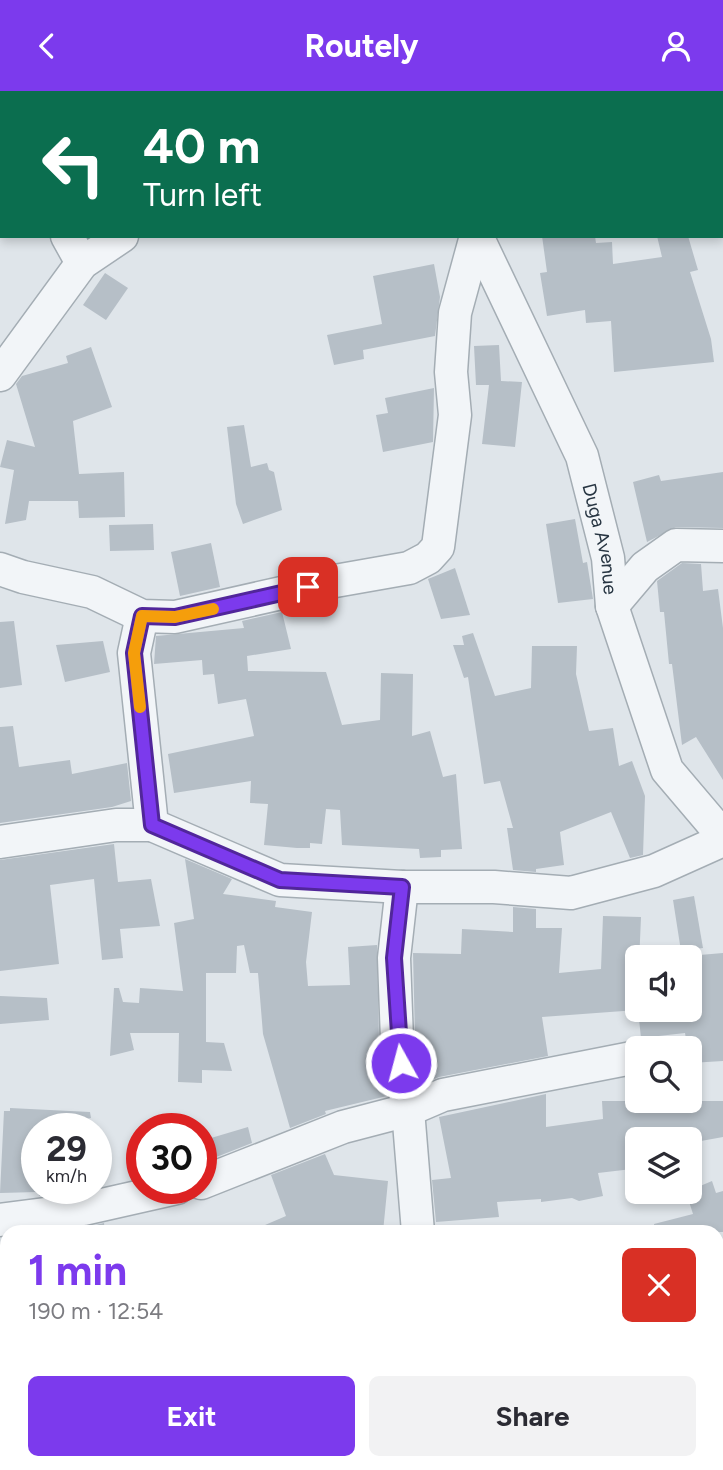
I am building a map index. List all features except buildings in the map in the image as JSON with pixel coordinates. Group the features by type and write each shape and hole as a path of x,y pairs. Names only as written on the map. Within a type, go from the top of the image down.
{"street":[{"path":"0,375 74,250 115,238"},
{"path":"0,569 23,577 92,592 142,616 175,617 335,580 409,568 428,558 438,547 455,415 451,372 456,313 475,238"},
{"name":"Duga Avenue","path":"477,238 582,456 608,558 612,606 667,770 723,838"},
{"path":"612,606 645,566 676,545 723,546"},
{"path":"142,616 134,653 152,825"},
{"path":"0,842 116,825 152,825 280,880 402,887 494,887 571,893 654,871 723,838"},
{"path":"402,887 394,958 397,1040 408,1110 417,1225"},
{"path":"217,1177 343,1127 408,1110 443,1095 625,1059"},
{"path":"0,1220 84,1209 126,1200"}],"slow traffic":[{"path":"140,707 134,653 142,616 175,617 213,609"}],"route":[{"path":"308,587 175,617 142,616 134,653 152,825 280,880 402,887 394,958 397,1040 401,1063"}]}
